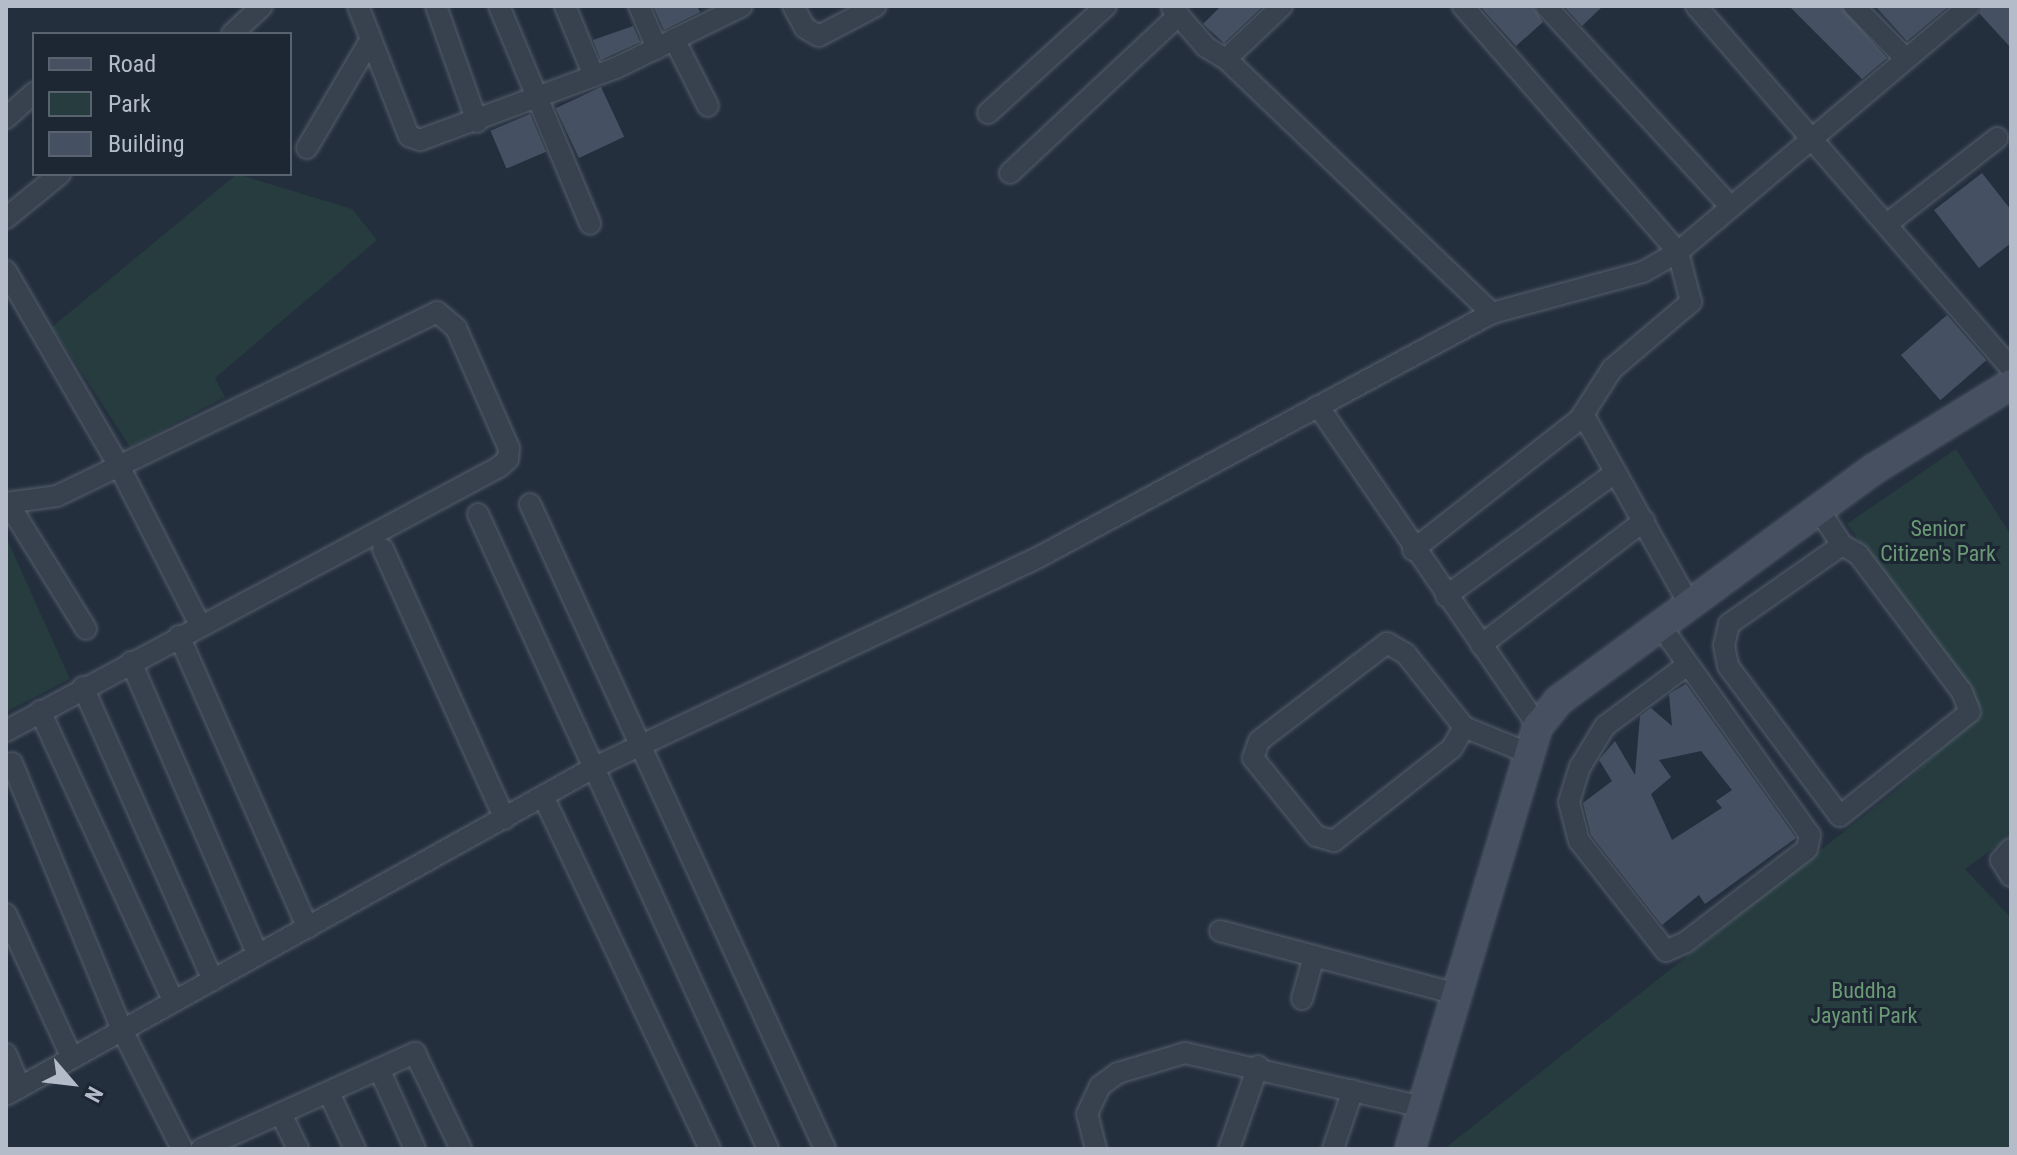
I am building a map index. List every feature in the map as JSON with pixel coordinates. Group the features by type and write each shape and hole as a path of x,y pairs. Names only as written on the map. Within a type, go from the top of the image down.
{"street":[{"path":"234,32 262,6"},
{"path":"358,6 413,140 477,122 594,76 742,6"},
{"path":"436,6 477,122"},
{"path":"499,6 590,224"},
{"path":"565,6 594,76"},
{"path":"639,6 708,106"},
{"path":"793,6 805,28 819,36 876,6"},
{"path":"988,113 1106,6"},
{"path":"1226,59 1282,6"},
{"path":"1413,550 1583,414 1612,369 1691,302 1678,252 1463,6"},
{"path":"1546,6 1730,206"},
{"path":"1696,6 2011,369"},
{"path":"1854,6 1906,59"},
{"path":"6,1054 13,1091 595,767 1039,557 1492,313 1625,278 1678,252 1969,6"},
{"path":"1010,173 1175,11 1206,47 1226,59 1492,313"},
{"path":"307,148 371,39"},
{"path":"6,118 32,95"},
{"path":"1887,224 1997,138"},
{"path":"6,218 58,176"},
{"path":"6,271 118,464 200,625"},
{"path":"6,731 508,459 509,448 456,328 437,312 417,317 57,496 7,503 86,629"},
{"path":"1410,1149 1538,726 1558,701 1874,469 2011,384"},
{"path":"1318,406 1413,550 1538,726"},
{"path":"1583,414 1689,604"},
{"path":"1446,596 1616,472"},
{"path":"530,504 825,1149"},
{"path":"1819,510 1842,545 1858,554 1962,692 1970,712 1840,816 1728,666 1723,634 1729,624 1842,545"},
{"path":"478,514 768,1149"},
{"path":"1481,645 1644,521"},
{"path":"383,549 505,819"},
{"path":"1660,625 1810,835 1807,849 1686,942 1666,951 1579,841 1569,802 1580,767 1605,726 1687,665"},
{"path":"179,636 308,928"},
{"path":"1464,727 1452,748 1334,841 1316,836 1253,758 1259,741 1387,643 1406,654 1464,727 1528,753"},
{"path":"131,662 258,955"},
{"path":"83,687 213,980"},
{"path":"40,711 174,1002"},
{"path":"8,762 122,1030 182,1149"},
{"path":"544,798 710,1149"},
{"path":"2011,849 2001,860 2011,876"},
{"path":"6,914 72,1058"},
{"path":"1220,931 1457,994"},
{"path":"1302,999 1314,956"},
{"path":"201,1149 415,1053 461,1149"},
{"path":"1096,1149 1089,1131 1091,1098 1118,1073 1185,1053 1258,1066 1423,1107"},
{"path":"1229,1149 1258,1066"},
{"path":"380,1071 415,1149"},
{"path":"1333,1149 1353,1090"},
{"path":"329,1093 355,1149"},
{"path":"281,1114 298,1149"}],"green space":[{"path":"235,176 244,176 352,209 377,240 215,378 225,397 130,447 52,327"},
{"name":"Buddha Jayanti Park","path":"1956,449 2011,535 2011,836 1965,869 2011,918 2011,1149 1444,1149 1894,792 1983,711 1847,524"},
{"path":"6,537 70,679 6,712"}],"building":[{"path":"697,6 700,12 664,30 654,8"},
{"path":"1221,6 1263,6 1224,43 1203,24"},
{"path":"1480,6 1533,6 1543,22 1516,46"},
{"path":"1564,6 1603,6 1582,26"},
{"path":"1789,6 1841,6 1887,58 1862,79"},
{"path":"1875,6 1949,6 1907,41"},
{"path":"1982,6 2011,6 2011,48 1979,13"},
{"path":"633,26 640,42 601,60 593,40"},
{"path":"601,87 624,137 579,158 556,108"},
{"path":"530,114 546,152 506,169 490,131"},
{"path":"1982,173 2011,210 2011,243 1979,268 1934,210"},
{"path":"1947,315 1986,360 1940,400 1901,355"},
{"path":"1686,684 1796,838 1705,904 1699,895 1662,925 1591,835 1583,803 1612,781 1599,760 1615,741 1635,775 1640,716 1651,708 1672,726 1669,694","holes":["1701,751 1732,790 1716,801 1722,808 1672,840 1651,794 1671,777 1659,760"]}],"park label":[{"name":"Senior Citizen's Park","path":"1938,540"}]}
